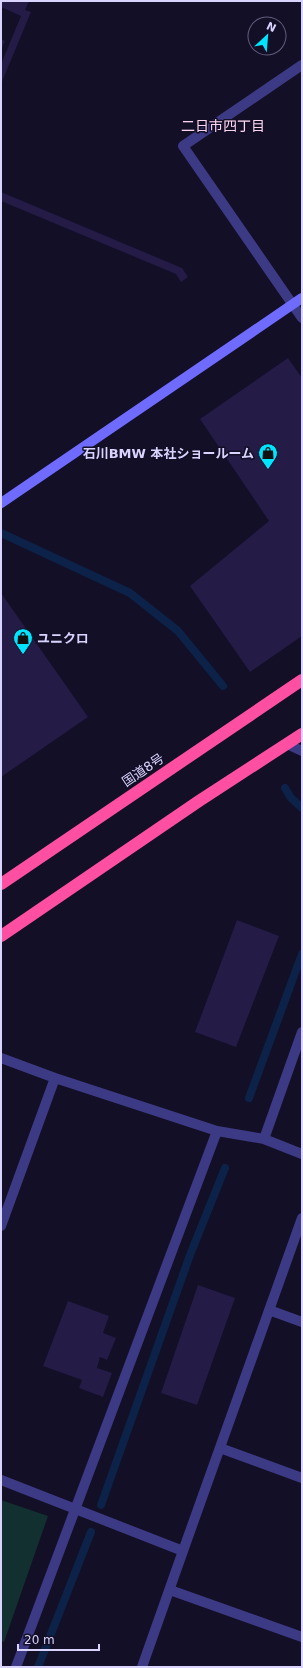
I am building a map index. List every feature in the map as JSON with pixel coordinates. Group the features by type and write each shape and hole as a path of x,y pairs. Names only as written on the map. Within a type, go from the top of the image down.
{"highway":[{"name":"国道8号","path":"1,884 302,680"},
{"path":"1,936 198,802 302,734"}],"street":[{"path":"302,64 182,146 302,318"},
{"path":"2,502 302,298"},
{"path":"287,744 302,751"},
{"path":"264,1139 302,1032"},
{"path":"1,1058 55,1078 217,1131 264,1139 302,1154"},
{"path":"1,1226 55,1078"},
{"path":"16,1667 217,1131"},
{"path":"142,1667 302,1218"},
{"path":"269,1310 302,1322"},
{"path":"220,1448 302,1478"},
{"path":"1,1480 183,1551"},
{"path":"170,1590 302,1638"}],"green space":[{"path":"1,1500 48,1516 4,1642 1,1641"}],"building":[{"path":"1,1 29,1 25,10 31,12 1,84 1,64 21,16 1,7"},
{"path":"1,39 5,41 1,50"},
{"path":"1,192 182,268 188,277 181,282 176,274 1,201"},
{"name":"石川BMW 本社ショールーム","path":"288,358 302,378 302,636 250,672 190,586 269,521 200,419"},
{"name":"ユニクロ","path":"1,593 88,717 1,777"},
{"path":"237,920 279,936 236,1047 195,1032"},
{"path":"198,1285 235,1298 197,1405 161,1393"},
{"path":"68,1301 109,1316 103,1333 116,1338 107,1360 100,1357 97,1368 112,1373 103,1397 79,1388 82,1380 43,1366"}],"waterway":[{"path":"1,533 130,593 178,631 223,686"},
{"path":"285,788 291,798 302,808"},
{"path":"249,1098 302,954"},
{"path":"101,1505 190,1255 225,1168"},
{"path":"38,1667 91,1532"}],"place":[{"name":"石川BMW 本社ショールーム","path":"268,470"},
{"name":"ユニクロ","path":"23,655"}],"district":[{"name":"二日市四丁目","path":"223,126"}]}
